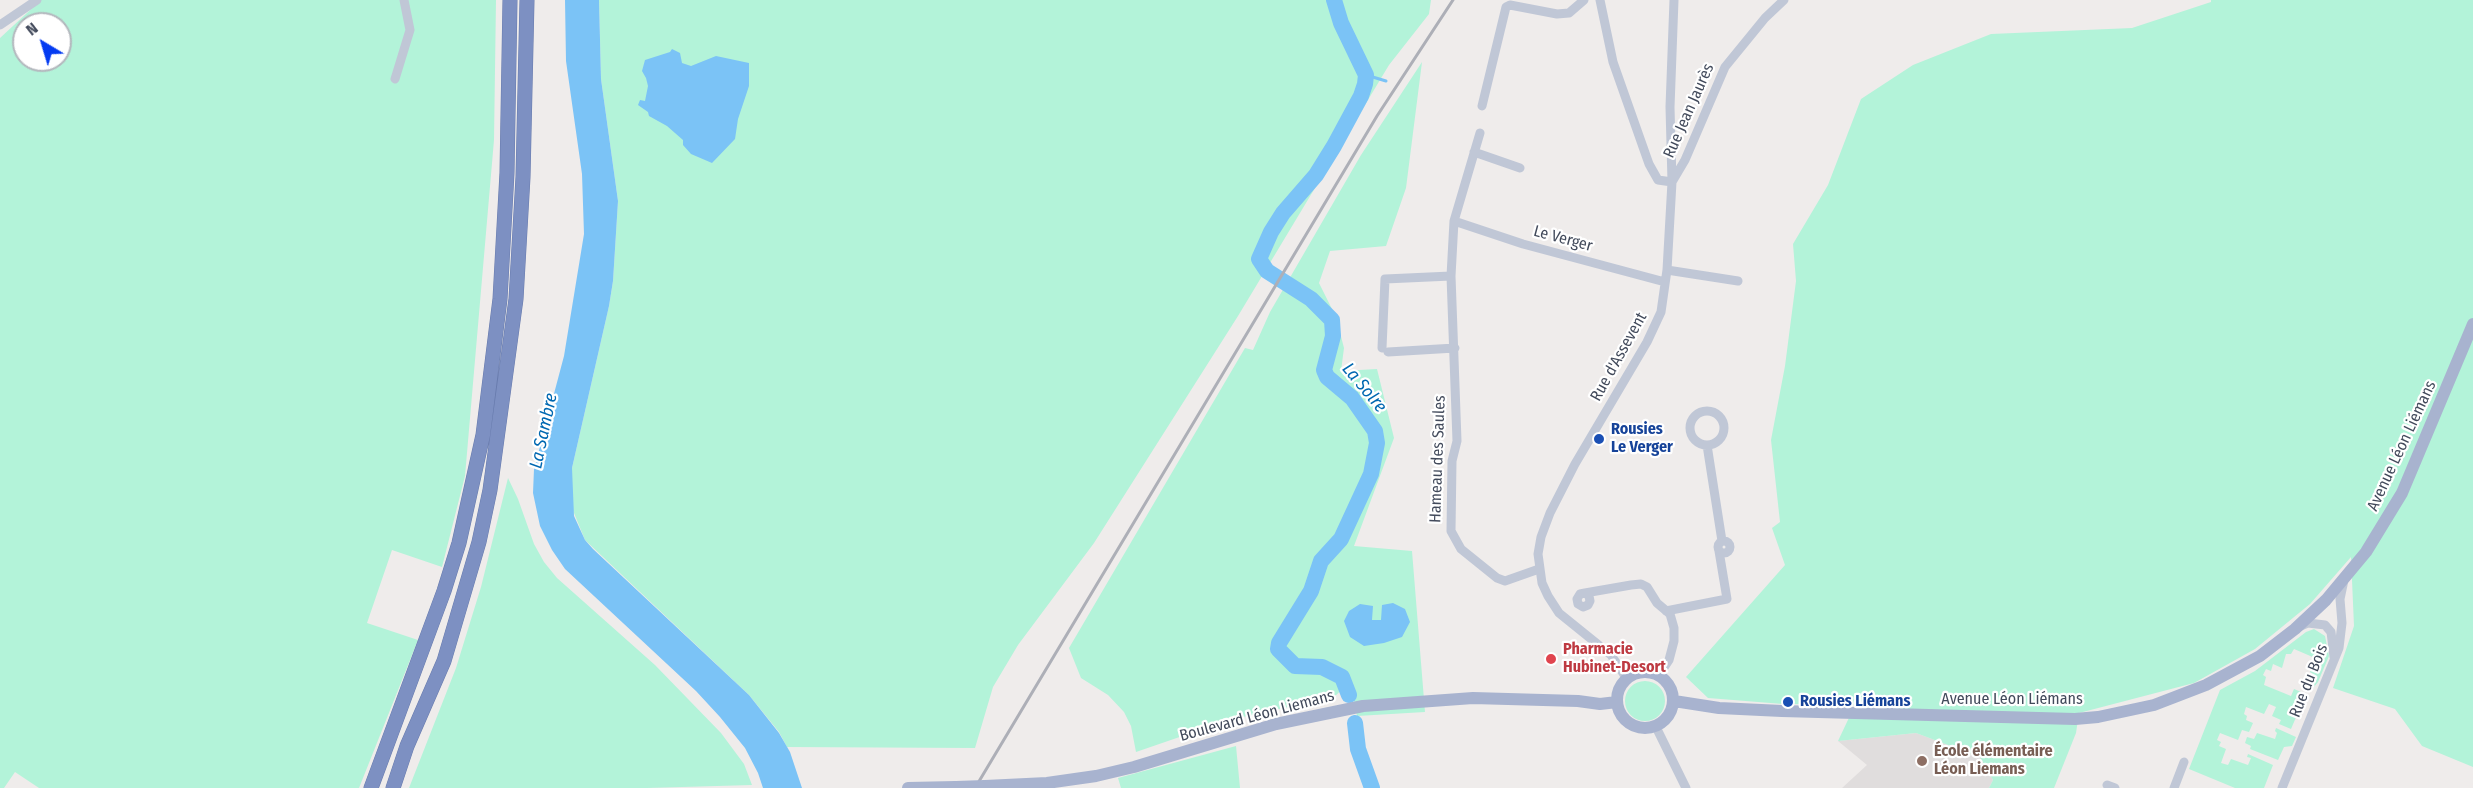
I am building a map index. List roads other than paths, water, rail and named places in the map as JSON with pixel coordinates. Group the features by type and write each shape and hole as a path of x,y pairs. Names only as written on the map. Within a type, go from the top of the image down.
{"highway":[{"path":"371,788 444,591 459,543 483,435 501,288 507,173 510,0"},
{"path":"393,788 407,746 444,661 478,542 490,490 516,299 523,165 527,0"}],"main road":[{"name":"Avenue Léon Liémans","path":"1674,701 1719,708 2050,719 2098,717 2154,705 2206,685 2260,656 2296,628 2344,580 2366,552 2402,493 2473,324"},
{"path":"1644,672 1659,675 1670,687 1674,701 1669,716 1656,727 1643,729 1629,724 1621,715 1617,702 1618,692 1627,679 1644,672"},
{"name":"Boulevard Léon Liemans","path":"908,788 1047,783 1112,773 1276,724 1363,706 1473,698 1578,701 1599,704 1617,702"}],"street":[{"path":"0,25 38,0"},
{"path":"395,79 410,30 404,0"},
{"path":"1482,106 1506,7 1510,5 1557,14 1569,13 1584,0"},
{"path":"1600,0 1613,62 1649,164 1658,180 1672,182"},
{"name":"Rue d'Assevent","path":"1627,679 1611,655 1559,614 1548,596 1539,569 1541,537 1550,513 1580,454 1658,320 1667,270 1672,182 1670,106 1674,0"},
{"name":"Rue Jean Jaurès","path":"1672,182 1685,160 1725,67 1765,18 1784,0"},
{"path":"1451,276 1384,279 1385,350 1455,348 1451,276 1454,221 1480,133"},
{"path":"1474,153 1520,168"},
{"name":"Le Verger","path":"1454,221 1523,244 1665,282"},
{"path":"1667,270 1738,281"},
{"name":"Hameau des Saules","path":"1455,348 1457,441 1452,461 1451,531 1461,549 1497,578 1505,581 1539,569"},
{"path":"1666,611 1727,599 1707,445"},
{"name":"Rue du Bois","path":"2282,788 2342,637 2340,605 2344,580"},
{"path":"1585,593 1641,584 1647,587 1673,620 1674,641 1669,660 1659,675"},
{"path":"2296,628 2308,623 2325,625 2331,632 2335,659"},
{"path":"1656,727 1686,788"},
{"path":"2174,788 2184,762"}],"water":[{"path":"565,0 599,0 601,79 618,201 613,281 609,306 572,468 574,516 585,540 593,549 749,695 779,733 790,752 802,788 763,788 745,748 720,717 696,691 565,569 540,526 533,493 534,469 564,356 584,234 582,174 566,61"},
{"path":"672,49 680,53 682,63 691,66 716,56 749,63 749,86 738,119 735,139 712,163 691,154 683,145 683,140 667,126 649,116 648,112 638,105 640,100 645,101 648,86 642,71 645,60 670,52"},
{"path":"1393,603 1405,609 1410,622 1402,637 1364,646 1350,637 1344,621 1349,611 1360,604 1373,606 1372,620 1381,620 1382,605"}],"waterway":[{"name":"La Solre","path":"1334,0 1341,23 1366,75 1365,84 1334,146 1316,175 1283,213 1271,232 1259,259 1267,271 1311,299 1332,320 1333,336 1324,370 1327,377 1352,398 1375,431 1377,443 1371,474 1341,539 1321,561 1311,591 1279,643 1278,649 1295,666 1322,667 1342,677 1349,695"},
{"path":"1366,75 1386,81"},
{"name":"La Solre","path":"1355,723 1358,749 1372,788"}],"railway":[{"path":"975,788 1377,116 1453,0"}],"place":[{"name":"Rousies Le Verger","path":"1599,439"},
{"name":"Pharmacie Hubinet-Desort","path":"1551,659"},
{"name":"Rousies Liémans","path":"1788,702"},
{"name":"École élémentaire Léon Liemans","path":"1922,761"}],"water label":[{"name":"La Sambre","path":"544,431"}]}
